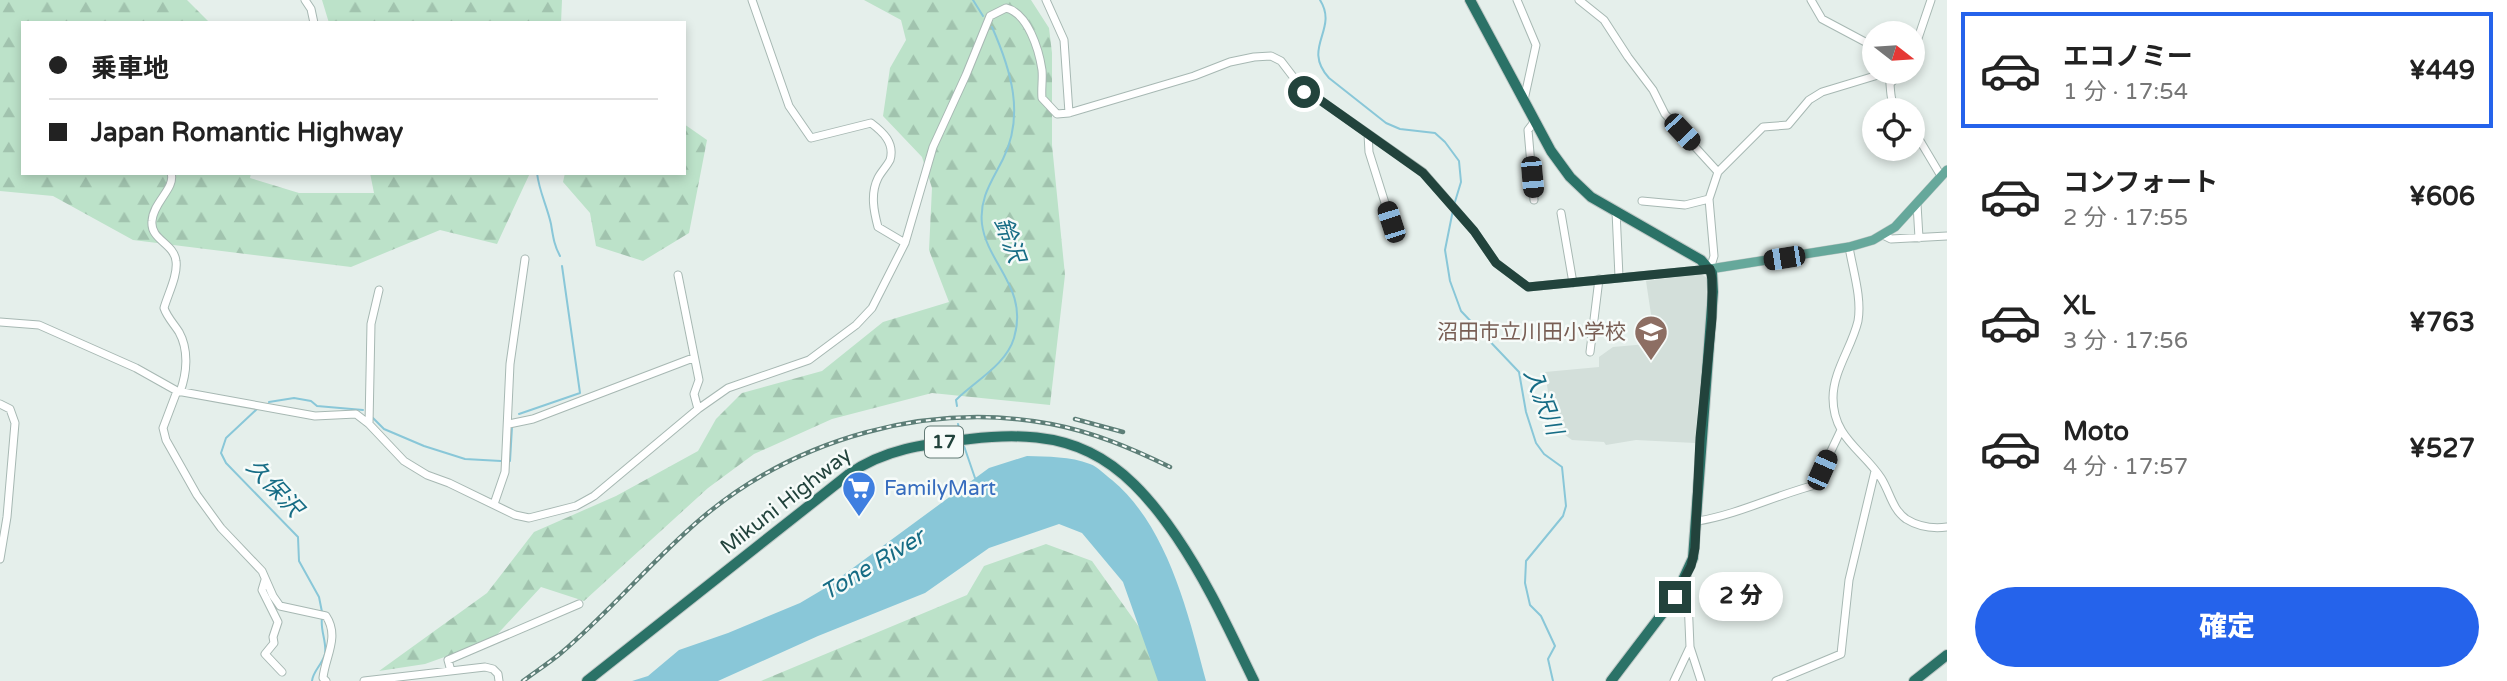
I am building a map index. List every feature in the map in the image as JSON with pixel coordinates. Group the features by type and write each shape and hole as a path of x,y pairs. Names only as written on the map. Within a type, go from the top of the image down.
{"highway":[{"path":"1471,0 1550,151 1570,177 1591,197 1693,254 1710,269 1712,318 1700,438 1698,521 1693,558 1675,597 1611,681"},
{"name":"Mikuni Highway","path":"587,681 870,460 887,453 931,443 1013,436 1046,438 1093,454 1112,464 1140,488 1202,575 1254,681"},
{"path":"1914,681 1947,655"}],"main road":[{"path":"1710,269 1849,247 1883,235 1895,227 1944,173"}],"street":[{"path":"305,0 311,9 314,21"},
{"path":"752,0 789,106 811,138 871,123 883,132 889,141 891,158 877,180 873,203 878,228 905,243"},
{"path":"1046,0 1064,40 1069,113"},
{"path":"1517,0 1536,46 1524,100"},
{"path":"1579,0 1604,20 1653,90 1665,114 1718,172"},
{"path":"1811,0 1822,19 1862,41"},
{"path":"1924,21 1931,0"},
{"path":"0,322 39,325 136,368 178,392 315,416 356,414 404,461 427,475 515,515 529,518 576,506 594,496 698,409 728,388 809,360 856,325 872,308 905,243 933,147 967,75 990,16 1006,8 1018,13 1037,49 1042,72 1042,99 1057,114 1069,113 1194,76 1230,62 1271,56 1281,61 1304,92 1423,173 1457,211 1496,263 1528,287 1710,269 1714,256 1709,199 1718,172 1763,127 1788,125 1809,100 1822,92 1862,80"},
{"path":"1534,200 1528,130 1535,121"},
{"path":"1368,134 1369,152 1391,222"},
{"path":"1925,146 1944,173"},
{"path":"172,175 171,187 159,199 152,221 155,233 173,251 176,258 176,269 164,308 181,335 186,377 163,428 166,440 197,495 220,528 261,571 280,606 327,617 332,634 331,651 323,678 326,681"},
{"path":"1642,201 1685,205 1709,199"},
{"path":"1917,204 1919,238"},
{"path":"1616,211 1619,277"},
{"path":"1561,213 1573,283"},
{"path":"1883,235 1891,239 1947,236"},
{"path":"1849,247 1859,305 1857,322 1833,396 1842,430 1852,446 1875,471 1898,512 1926,528 1947,527"},
{"path":"494,505 505,472 510,364 525,259"},
{"path":"678,275 699,380 694,394 698,409"},
{"path":"1591,352 1598,279"},
{"path":"369,424 371,324 379,290"},
{"path":"509,424 533,419 693,358"},
{"path":"0,404 10,409 15,423 7,517 0,559"},
{"path":"1698,521 1729,514 1791,491 1819,484 1822,470 1842,430"},
{"path":"1776,681 1841,653 1850,580 1875,471"},
{"path":"1687,574 1690,647 1702,681"},
{"path":"265,580 262,590 278,622 272,637 274,643 265,654 282,672"},
{"path":"451,671 448,660 579,604"},
{"path":"1674,681 1690,647"},
{"path":"365,681 485,667 493,669 499,678"},
{"path":"398,677 414,681"}],"shaded area":[{"name":"沼田市立川田小学校","path":"1701,274 1707,278 1706,312 1695,443 1636,440 1606,445 1604,442 1572,440 1561,432 1552,418 1545,372 1599,367 1599,357 1613,347 1647,344 1645,323 1652,321 1646,281"}],"green space":[{"path":"0,0 187,0 208,21 21,21 21,175 251,175 250,178 299,193 374,193 370,175 529,175 497,244 440,230 351,267 133,240 53,196 0,191"},
{"path":"322,0 562,0 561,21 328,21"},
{"path":"864,0 1031,0 1049,28 1052,53 1052,145 1065,275 1050,405 932,393 832,419 754,454 708,488 584,601 541,587 492,640 425,664 379,671 487,593 534,532 616,496 698,451 716,419 742,393 822,371 883,322 949,302 929,250 932,188 922,157 883,116 890,68 906,40 901,20"},
{"path":"686,125 707,140 689,233 643,261 596,246 590,213 563,182 565,175 686,175"},
{"path":"1046,544 1092,561 1172,673 1172,681 761,681 967,595 984,566"}],"water":[{"name":"Tone River","path":"1027,456 1067,458 1090,464 1112,480 1131,499 1162,546 1183,600 1206,681 1158,681 1123,582 1082,533 1059,524 989,548 925,593 818,636 718,681 632,681 648,676 679,650 800,603 827,587 989,468"}],"waterway":[{"name":"鈴沢","path":"973,0 983,16"},
{"name":"入沢川","path":"1320,0 1325,11 1318,57 1321,67 1329,78 1386,123 1400,129 1435,133 1445,142 1459,161 1461,182 1454,205"},
{"name":"鈴沢","path":"957,406 956,400 989,372 1010,348 1017,320 1012,291 991,252 982,224 984,198 1010,142 1014,109 1010,76 992,27"},
{"name":"久保沢","path":"537,175 560,256"},
{"name":"入沢川","path":"1453,210 1445,250 1450,281 1461,311 1519,372 1526,412 1536,443 1544,454 1562,467 1566,506 1563,516 1526,561 1525,583 1530,605 1541,616 1555,646 1548,659 1553,681"},
{"name":"久保沢","path":"519,414 580,393 562,266"},
{"name":"久保沢","path":"269,402 294,398 311,401 317,406 363,410"},
{"name":"久保沢","path":"257,409 226,438 221,453 226,463 298,537 299,561 319,597 322,612"},
{"name":"久保沢","path":"373,418 384,429 424,446 465,459 501,461"},
{"name":"鈴沢","path":"958,424 961,433"},
{"name":"久保沢","path":"510,461 512,427"},
{"name":"鈴沢","path":"964,446 975,478"},
{"name":"久保沢","path":"312,681 325,654 322,618"}],"railway":[{"path":"523,681 579,637 667,550 703,517 740,489 780,466 822,447 866,432 912,422 1005,418 1082,431 1170,467"},
{"path":"1075,419 1123,432"}],"place":[{"name":"沼田市立川田小学校","path":"1651,362"},
{"name":"FamilyMart","path":"859,518"}],"route":[{"path":"1304,92 1320,100 1423,173 1474,231 1496,263 1528,287 1710,269 1712,318 1700,438 1698,521 1691,566 1675,597"}]}
